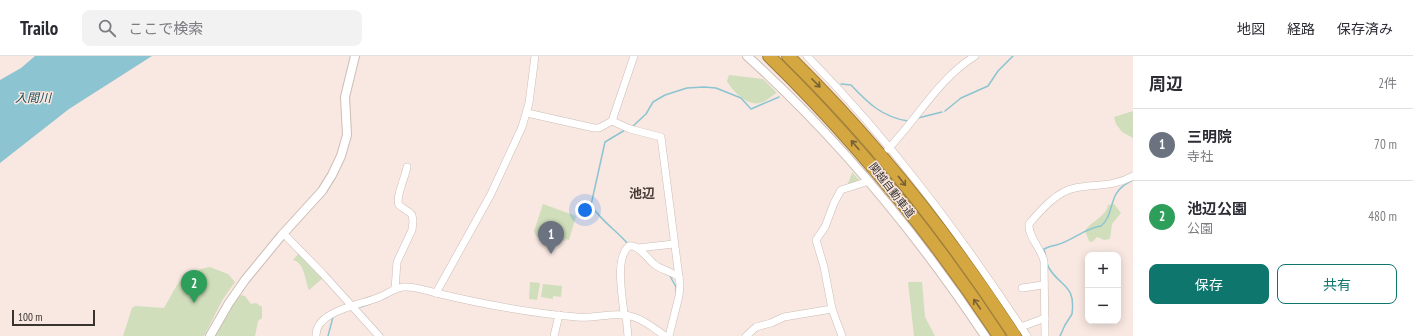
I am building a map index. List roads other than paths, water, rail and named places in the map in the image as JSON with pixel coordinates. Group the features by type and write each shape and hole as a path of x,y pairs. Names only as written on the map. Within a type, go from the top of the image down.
{"highway":[{"name":"関越自動車道","path":"770,56 813,98 883,178 946,259 998,336"},
{"name":"関越自動車道","path":"788,56 823,90 888,163 1018,331"}],"street":[{"path":"210,336 236,293 283,233 322,191 340,160 347,133 345,97 355,56"},
{"path":"436,293 491,194 514,146 527,113 535,56"},
{"path":"527,113 594,128 600,128 612,120 634,56"},
{"path":"747,56 794,100 866,176 922,248 985,336"},
{"path":"807,56 888,148 971,252 1018,331 1027,336"},
{"path":"888,148 963,60 975,56"},
{"path":"612,120 628,128 661,137 679,277 679,296 669,336"},
{"path":"395,289 397,262 413,226 412,215 400,205 399,202 401,186 408,167"},
{"path":"842,336 832,309 824,267 817,245 817,238 824,227 841,190 866,176"},
{"path":"1045,336 1043,256 1028,228 1032,220 1059,194 1074,188 1103,186 1124,181 1133,176"},
{"path":"283,233 323,274 379,336"},
{"path":"628,336 620,274 622,255 629,246 638,248 674,244"},
{"path":"638,248 654,264 671,271 679,277"},
{"path":"1022,288 1043,285"},
{"path":"316,336 317,328 323,320 343,309 354,308 400,287 412,287 499,307 559,315 589,318 625,315 646,322 665,336"},
{"path":"746,336 755,328 784,317 832,309"},
{"path":"554,336 559,315"},
{"path":"1018,331 1045,318"}],"water":[{"name":"入間川","path":"35,56 152,56 69,109 0,163 0,80 21,68"}],"waterway":[{"path":"945,111 961,98 988,86 998,71 1013,56"},
{"path":"841,84 851,85 863,98 883,113 908,121"},
{"path":"632,127 646,114 653,102 665,95 687,88 716,88 741,98 751,109 779,97"},
{"path":"918,118 942,112"},
{"path":"625,130 605,142 591,205 599,216 628,244"},
{"path":"1060,336 1072,314 1072,297 1066,287 1049,268 1044,249 1068,241 1089,229 1101,226 1107,219 1114,198 1118,192 1123,186 1133,180"},
{"path":"670,276 676,287 676,295"},
{"path":"361,307 387,297"},
{"path":"328,336 333,317"}],"place":[{"name":"三明院","path":"551,254"},
{"name":"池辺公園","path":"194,303"}],"district":[{"name":"池辺","path":"642,193"}]}
